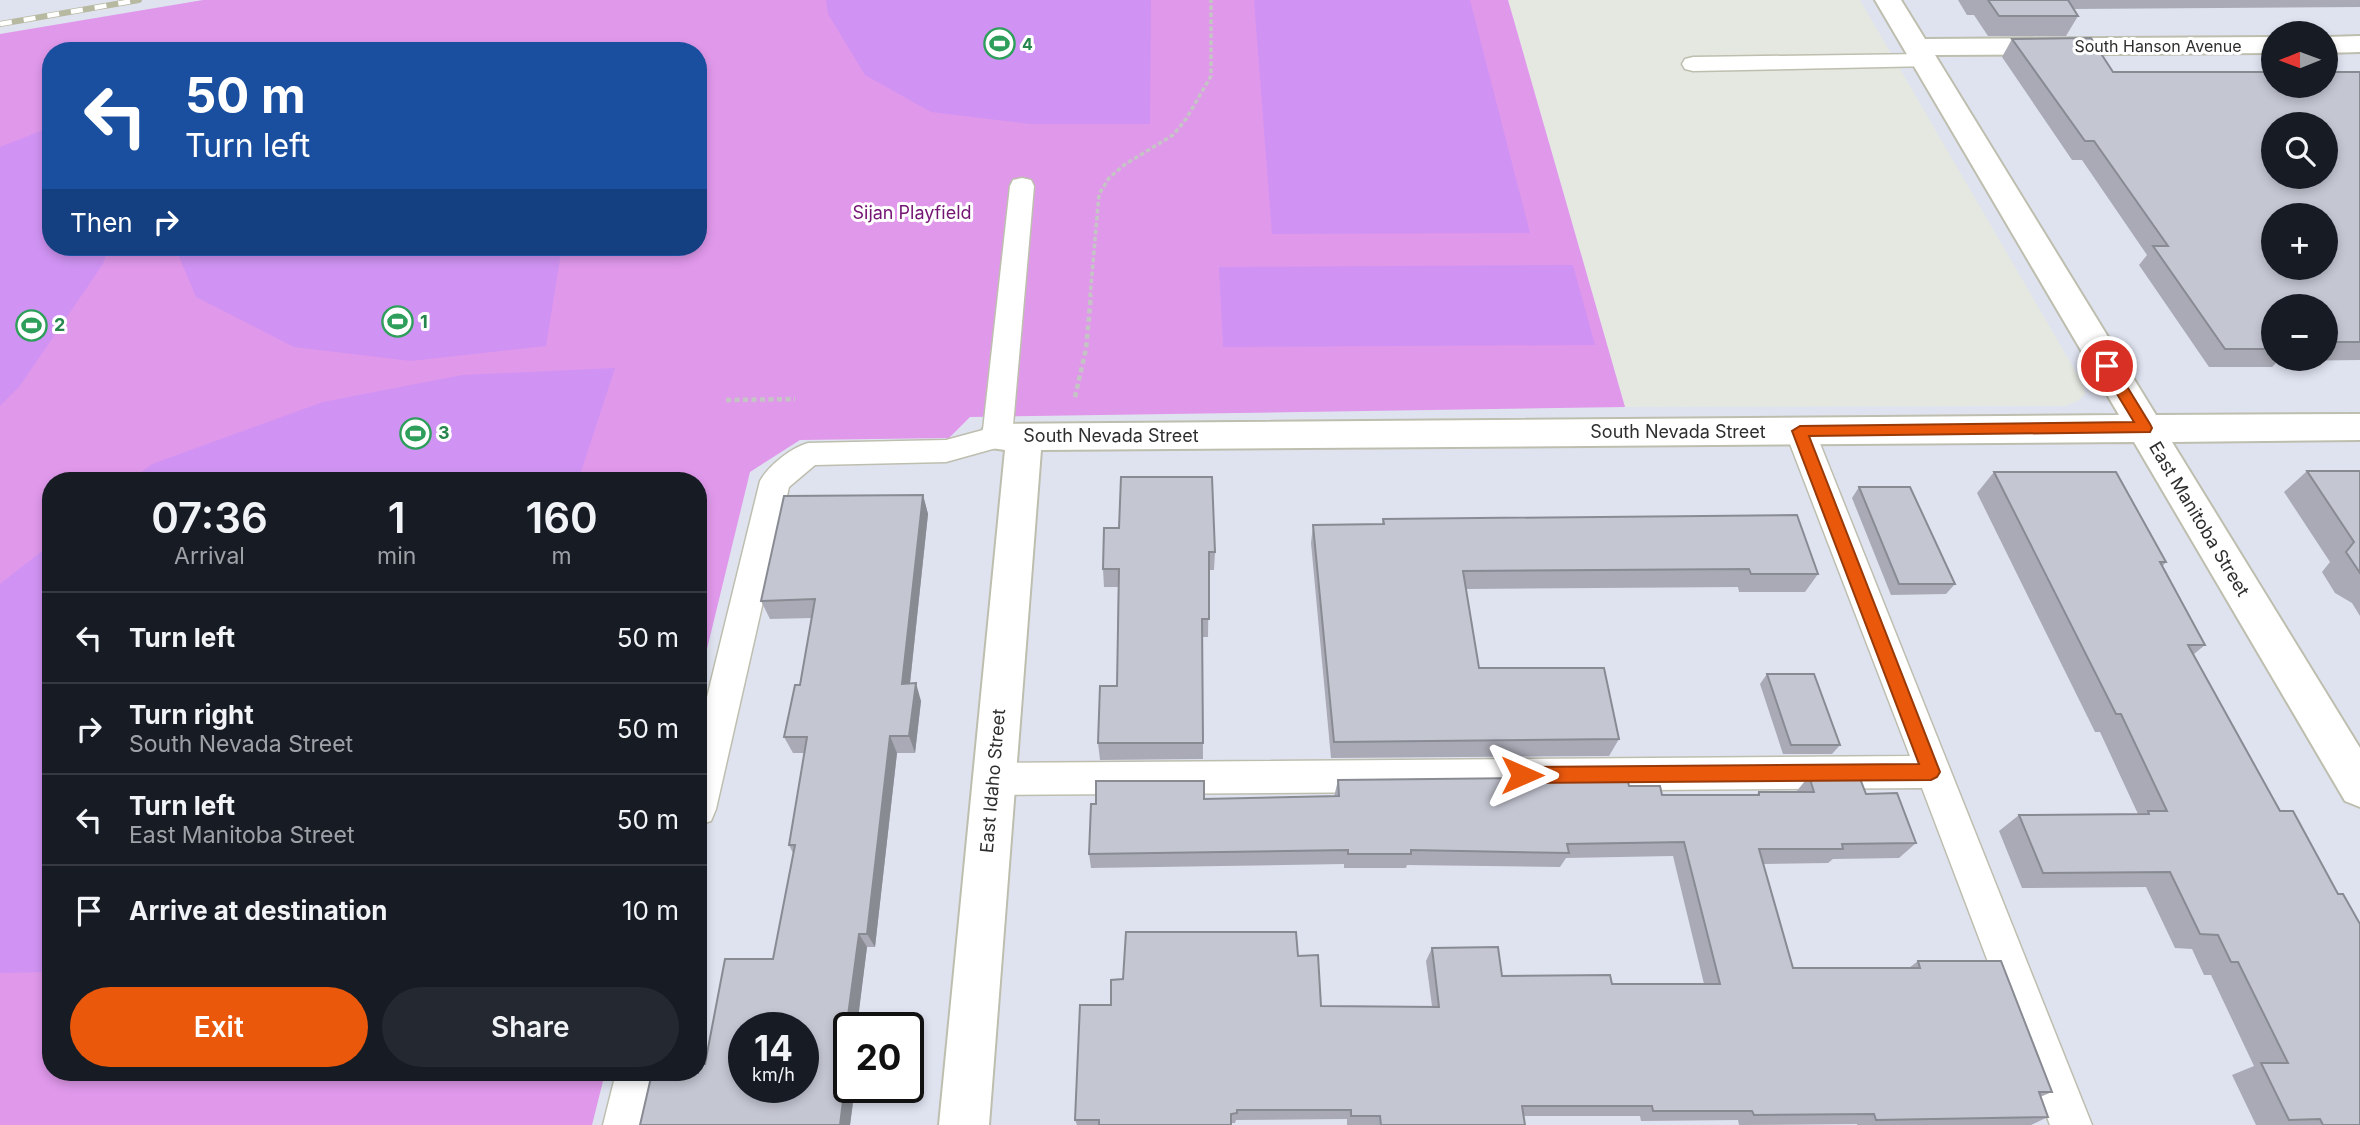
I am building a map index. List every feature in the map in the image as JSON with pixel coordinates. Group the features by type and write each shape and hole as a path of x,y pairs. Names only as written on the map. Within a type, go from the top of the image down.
{"street":[{"name":"East Manitoba Street","path":"1888,0 2360,787"},
{"path":"2338,45 2360,44"},
{"name":"South Hanson Avenue","path":"1920,54 2261,45"},
{"name":"South Nevada Street","path":"1010,437 2360,427"},
{"name":"East Idaho Street","path":"964,1125 993,779 1010,437"}],"lane":[{"path":"1693,64 1920,54"},
{"path":"707,771 775,481 808,454 946,451 1010,437 1023,186"},
{"path":"1800,431 2071,1125"},
{"path":"993,779 1931,772"},
{"path":"624,1125 634,1081"}],"path":[{"path":"1073,436 1074,397 1086,349 1095,211 1099,194 1109,178 1124,165 1173,135 1186,119 1211,76 1211,0"},
{"path":"726,400 795,399"}],"shaded area":[{"name":"4","path":"826,0 1151,0 1150,124 1030,124 931,112 865,75 828,14"},
{"path":"1254,0 1470,0 1530,233 1272,234"},
{"path":"1508,0 1860,0 2083,384 2085,394 2078,401 2065,406 1625,407"},
{"name":"2","path":"42,131 42,256 105,256 103,264 19,387 0,406 0,147"},
{"name":"1","path":"179,256 561,256 546,346 411,361 294,347 196,297"},
{"path":"1573,265 1595,345 1223,347 1219,267"},
{"name":"3","path":"615,368 581,472 142,472 152,464 323,402 462,375"},
{"path":"42,551 42,972 0,973 0,584"}],"green space":[{"name":"Sijan Playfield","path":"203,0 1508,0 1625,407 970,417 949,438 800,440 750,472 707,649 707,472 42,472 42,1081 603,1081 592,1125 0,1125 0,34"}],"building":[{"path":"1988,0 2068,0 2078,16 1999,16"},
{"path":"2091,38 2113,72 2261,72 2261,98 2338,98 2338,72 2360,72 2360,342 2338,342 2338,294 2261,294 2261,349 2225,349 2153,246 2168,246 2094,141 2085,141 2012,39"},
{"path":"2307,471 2360,471 2360,573 2346,552 2354,542"},
{"path":"1994,472 2116,472 2166,562 2160,562 2205,645 2188,645 2280,811 2293,811 2338,894 2343,894 2360,924 2360,1125 2323,1125 2320,1119 2289,1120 2261,1063 2288,1063 2238,962 2231,962 2218,935 2200,934 2170,872 2043,873 2019,815 2149,814 2148,811 2167,811 2121,714 2116,714"},
{"path":"1121,477 1212,477 1215,552 1209,552 1209,619 1202,619 1203,743 1098,743 1100,686 1117,686 1119,569 1103,569 1104,528 1119,528"},
{"path":"1859,487 1910,487 1955,584 1899,584"},
{"path":"923,495 902,684 916,683 909,736 890,736 867,934 859,934 848,1012 833,1012 833,1103 843,1103 840,1125 640,1125 650,1081 707,1081 707,1054 725,959 773,959 795,845 789,845 807,737 784,737 795,685 800,685 815,599 761,601 784,496"},
{"path":"1797,515 1818,574 1751,574 1749,569 1463,571 1479,668 1604,668 1619,739 1334,742 1313,525 1384,524 1383,519"},
{"path":"1767,674 1814,674 1840,745 1791,745"},
{"path":"1809,776 1859,776 1866,794 1897,793 1916,843 1842,844 1843,849 1759,849 1793,968 1920,968 1918,961 2001,961 2052,1092 2039,1092 2048,1117 1876,1120 1874,1114 1754,1115 1752,1111 1653,1111 1652,1106 1522,1106 1525,1125 1381,1125 1380,1116 1351,1116 1351,1110 1237,1110 1237,1113 1231,1114 1231,1125 1099,1125 1099,1120 1075,1120 1080,1005 1111,1005 1111,980 1123,979 1126,932 1296,932 1298,956 1318,955 1321,1006 1439,1007 1432,948 1498,947 1502,976 1610,975 1612,984 1720,984 1684,842 1567,844 1569,853 1411,850 1411,854 1348,854 1348,850 1089,854 1091,804 1096,804 1096,781 1204,781 1204,799 1339,796 1338,780 1627,777 1629,786 1660,786 1662,795 1759,795 1759,792 1814,792"}],"railway":[{"path":"0,24 139,0"}],"place":[{"name":"4","path":"999,44"},
{"name":"1","path":"397,322"},
{"name":"2","path":"31,325"},
{"name":"3","path":"415,433"}],"route":[{"path":"1522,775 1931,772 1800,431 2145,428 2107,366"}]}
